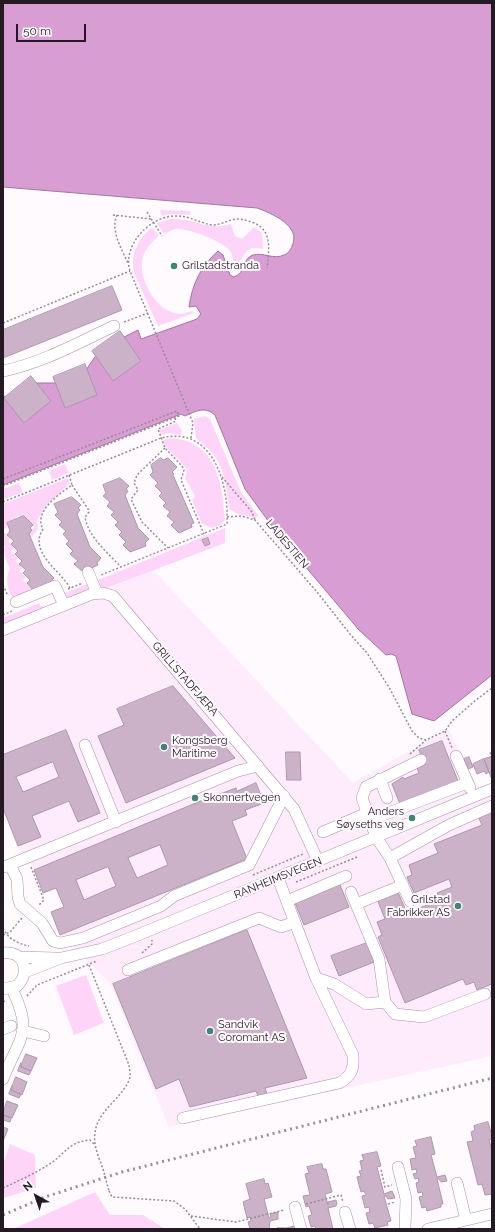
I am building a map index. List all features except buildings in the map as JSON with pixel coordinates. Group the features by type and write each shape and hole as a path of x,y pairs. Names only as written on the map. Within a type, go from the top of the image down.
{"street":[{"path":"3,371 20,368 114,326"},
{"path":"3,630 97,593 90,576"},
{"path":"16,606 55,586 64,605"},
{"name":"GRILLSTADFJÆRA","path":"97,593 109,593 118,600 284,796 304,826 318,861"},
{"path":"85,745 116,822"},
{"path":"456,756 473,797"},
{"path":"410,901 390,858 376,837 362,798 366,787 420,760"},
{"path":"174,896 161,906 83,938 60,943 53,941 42,923 20,904 18,898 17,879 7,866 238,771 258,766"},
{"path":"380,779 387,798"},
{"path":"322,832 467,783"},
{"name":"RANHEIMSVEGEN","path":"25,972 61,958 82,955 109,946 492,789"},
{"path":"115,917 160,899 174,896 249,865 284,796"},
{"path":"390,858 449,825 492,806"},
{"path":"287,901 346,876"},
{"path":"183,1118 339,1083 347,1079 352,1073 354,1066 352,1055 316,978 278,878"},
{"path":"356,904 403,885"},
{"path":"352,892 380,959 385,1002 396,1014 424,1017 485,994"},
{"path":"128,970 259,918 281,927 295,922"},
{"path":"3,1079 6,1062 24,1031 22,1010 7,989 21,982 25,972 24,964 9,952"},
{"name":"RANHEIMSVEGEN","path":"9,952 61,958"},
{"path":"316,978 334,984 366,1004 385,1002"},
{"path":"24,1031 44,1036"},
{"path":"398,1167 406,1199 406,1229"},
{"path":"457,1183 466,1220"},
{"path":"295,1207 301,1229"},
{"path":"345,1212 350,1229"},
{"path":"428,1229 492,1214"}],"path":[{"path":"147,212 162,236"},
{"path":"113,215 151,219"},
{"path":"116,215 115,225 120,246 193,424 191,439"},
{"path":"128,263 136,239 143,231 153,222 174,216 192,217 213,225 236,219 255,223 263,228 268,236 269,247 267,268"},
{"path":"3,323 130,271"},
{"path":"114,326 148,313"},
{"path":"3,479 177,411 179,416 175,418 176,420 158,428 165,448 184,470 181,480 204,534"},
{"path":"3,486 175,418"},
{"path":"3,502 161,438 170,436 191,439 206,450 217,465 222,477 227,524 121,567 90,576 59,593"},
{"path":"165,448 137,475 134,482 138,490 131,499 142,522 168,548"},
{"path":"69,475 72,485 88,509 89,512 85,517 86,522 96,540 121,567"},
{"path":"222,477 252,512 255,520"},
{"path":"70,588 46,561 38,541 38,536 43,529 39,523 40,519 46,509 60,494 72,485"},
{"name":"LADESTIEN","path":"227,517 240,516 255,520 374,662 412,731 419,738 426,740 446,731 452,721 492,688"},
{"path":"3,615 16,606"},
{"path":"446,731 456,756"},
{"path":"303,849 303,854"},
{"path":"30,864 44,900"},
{"path":"3,928 5,934 3,935"},
{"path":"89,964 129,1065 131,1076 127,1084 98,1122 95,1132 95,1145 110,1194 112,1197 169,1200 180,1204 200,1229"},
{"path":"3,1188 49,1165 71,1145 79,1141 90,1140 95,1145"},
{"path":"380,1170 385,1187 402,1183"},
{"path":"191,1216 236,1222 341,1195 345,1212"}],"shaded area":[{"path":"3,3 492,3 492,675 434,721 412,714 396,656 391,654 386,655 359,630 277,533 245,489 215,415 211,412 200,410 185,416 181,414 3,485 3,395 9,400 34,383 57,383 86,370 97,354 116,341 138,330 141,339 197,319 201,314 196,306 189,307 192,291 202,269 218,251 223,255 230,275 234,277 238,275 247,259 253,255 261,254 276,257 288,253 294,239 293,232 284,221 257,208 3,187"},
{"path":"160,210 190,211 190,215 170,214 162,216"},
{"path":"170,219 186,220 215,226 231,224 235,236 242,239 254,227 262,233 263,249 252,248 248,250 236,269 233,269 233,258 230,251 213,239 181,229 172,230 164,234 157,223"},
{"path":"152,227 159,236 148,247 144,253 142,261 142,269 147,287 164,309 172,313 180,314 192,311 194,313 158,326 134,273 133,266 136,247"},
{"path":"205,416 210,419 241,492 258,515 256,518 238,514 229,509 225,481 221,467 208,448 196,438 194,419"},
{"path":"177,423 182,431 180,435 169,433 162,435 159,430"},
{"path":"170,438 186,441 198,447 207,455 214,466 219,478 224,506 225,520 220,525 212,528 202,524 192,500 195,496 185,478 187,471 166,447 163,440"},
{"path":"65,464 69,473 52,480 49,471"},
{"path":"68,478 69,482 67,486 47,505 37,520 38,529 31,538 29,533 35,527 25,517 21,518 18,515 13,521 7,523 7,526 3,531 3,504"},
{"path":"19,483 23,492 3,500 3,489"},
{"path":"225,528 225,543 107,588 100,587 98,580"},
{"path":"3,531 10,538 8,541 14,548 11,551 18,558 16,561 22,568 19,571 26,577 23,580 34,591 13,599 7,584 10,568 4,555 5,546 3,545"},
{"path":"153,570 353,783 448,729 477,786 492,788 492,1056 169,1127 110,983 61,935 52,913 65,908 57,888 44,893 34,870 18,847 3,810 3,634"},
{"path":"87,584 89,590 68,599 65,593"},
{"path":"39,603 44,609 4,625 3,618"},
{"path":"86,975 104,1023 74,1035 56,986"},
{"path":"10,1144 35,1155 36,1188 4,1198 3,1164"},
{"path":"95,1192 110,1215 143,1215 165,1229 13,1229"}],"railway":[{"path":"3,1215 45,1197 122,1172 492,1078"}],"place":[{"name":"Grilstadstranda","path":"174,266"},
{"name":"Kongsberg Maritime","path":"164,747"},
{"name":"Skonnertvegen","path":"195,798"},
{"name":"Anders Søyseths veg","path":"412,818"},
{"name":"Grilstad Fabrikker AS","path":"458,906"},
{"name":"Sandvik Coromant AS","path":"210,1031"}]}
